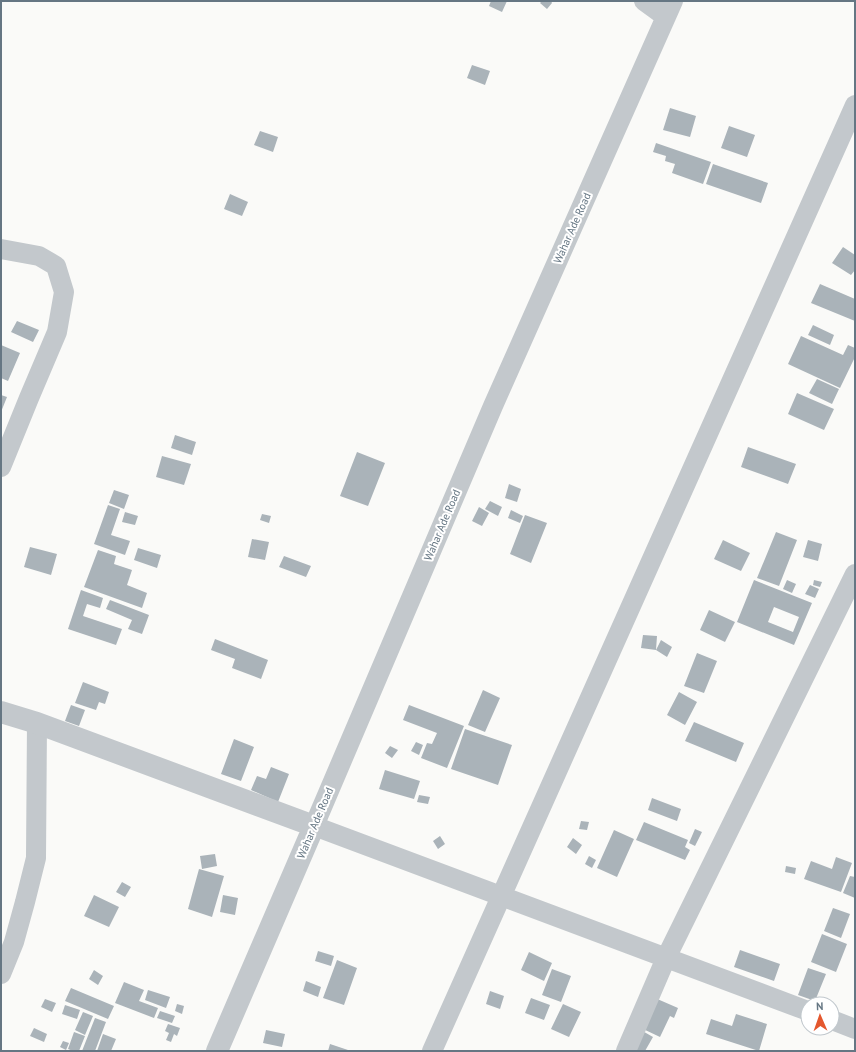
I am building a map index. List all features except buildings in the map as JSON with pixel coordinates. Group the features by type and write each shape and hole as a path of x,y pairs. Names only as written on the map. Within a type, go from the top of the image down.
{"street":[{"path":"644,1 670,9"},
{"name":"Wahar Ade Road","path":"218,1051 493,406 670,9"},
{"path":"432,1051 855,105"},
{"path":"1,249 39,256 56,266 64,292 57,332 1,467"},
{"path":"626,1051 666,958 855,574"},
{"path":"1,712 37,723 800,1008"},
{"path":"1,974 14,942 36,858 37,723"},
{"path":"840,1023 855,1029"}]}
